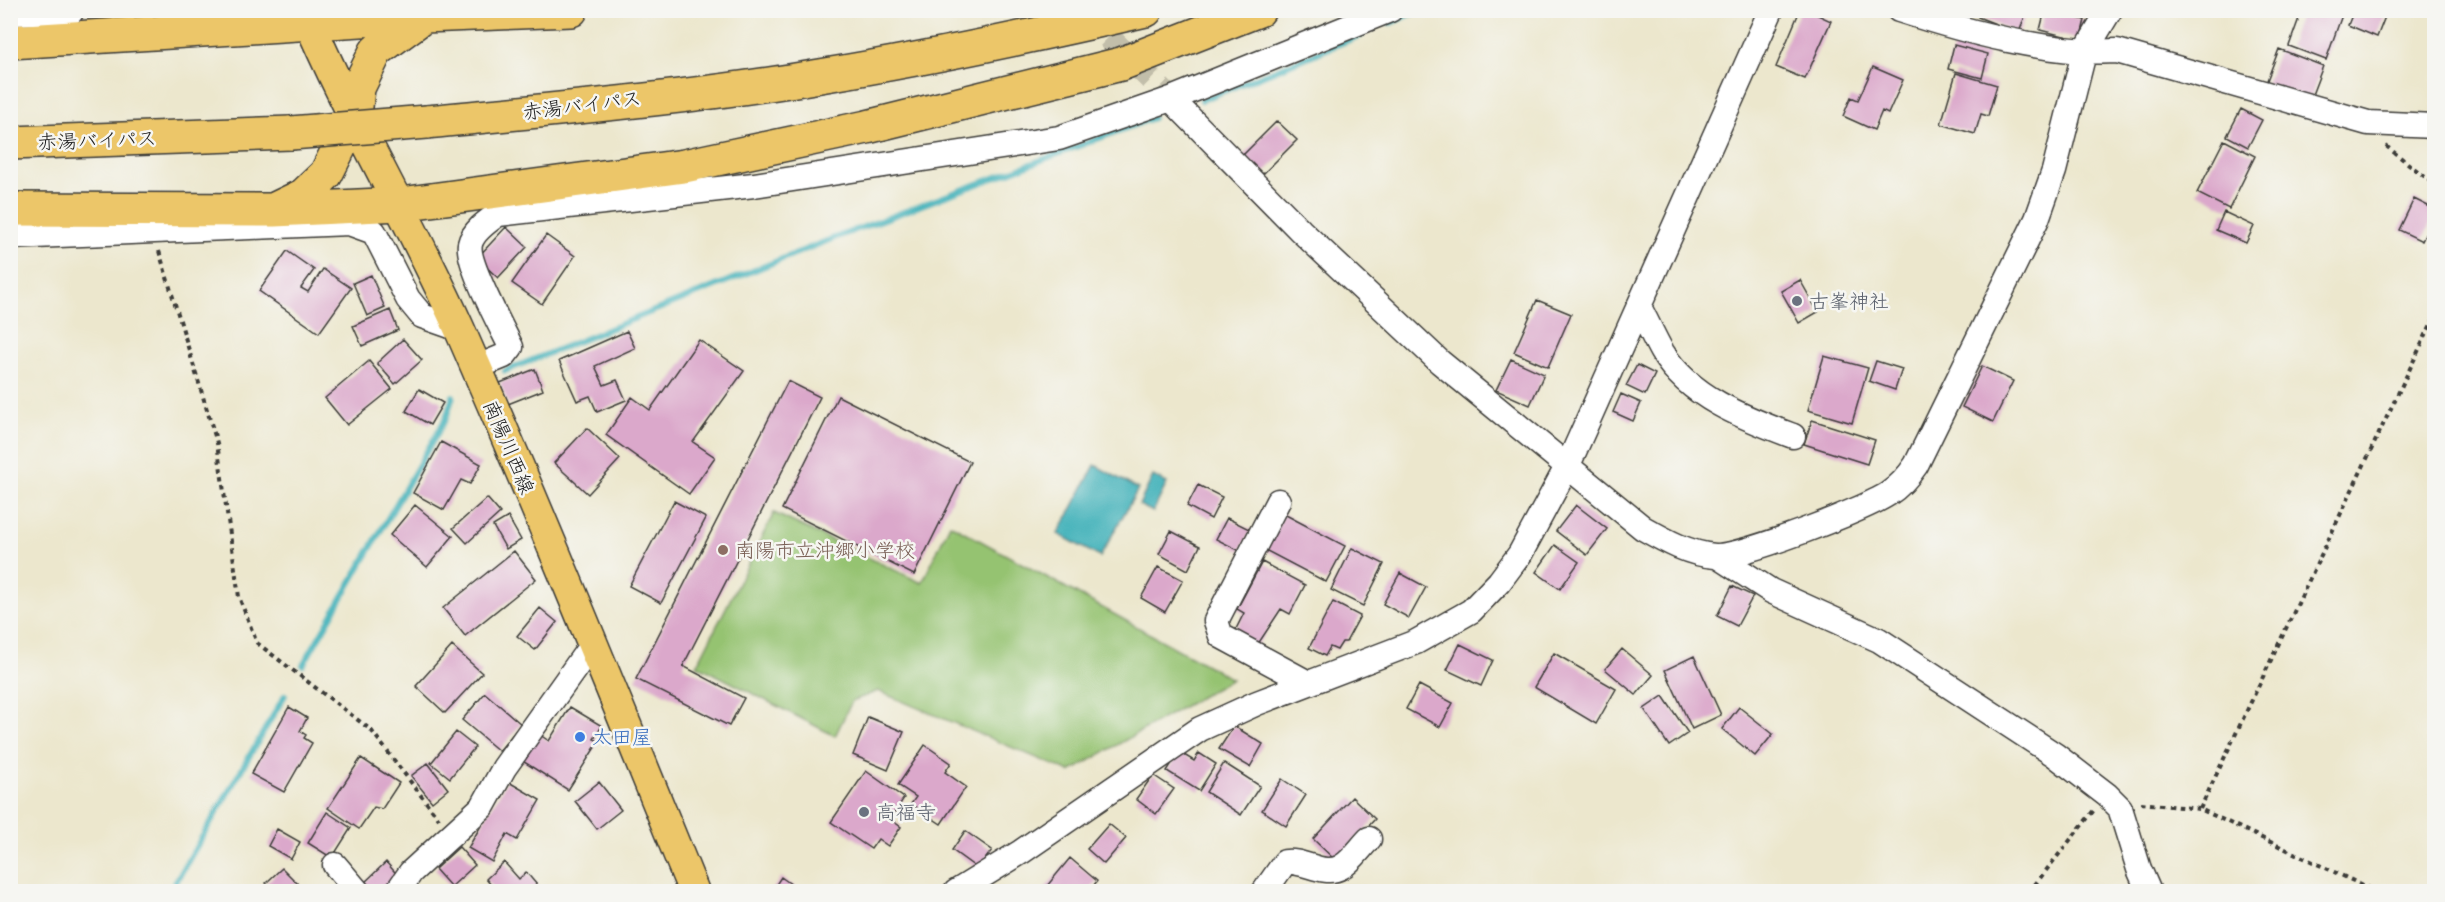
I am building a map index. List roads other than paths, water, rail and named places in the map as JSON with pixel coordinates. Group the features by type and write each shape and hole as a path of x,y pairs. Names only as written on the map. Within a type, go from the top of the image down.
{"highway":[{"path":"10,42 307,16 424,16 571,10"},
{"name":"赤湯バイパス","path":"10,143 291,133 551,110 818,77 950,53 1146,10"},
{"path":"10,209 274,210 401,204 684,166 867,127 1121,64 1259,10"},
{"path":"274,210 304,195 326,174 355,116 358,88 376,51 424,16"}],"main road":[{"name":"南陽川西線","path":"307,16 401,204 459,329 593,643 694,891"}],"street":[{"path":"475,368 504,356 511,348 472,263 470,244 481,227 498,214 754,184 1059,138 1171,99 1390,10"},
{"path":"956,891 1021,852 1200,729 1308,683 1416,642 1471,611 1499,582 1520,554 1568,465 1771,10"},
{"path":"1899,10 1964,28 2084,53 2117,51 2368,123 2434,126"},
{"path":"1717,556 1754,547 1846,513 1887,494 1904,482 1916,465 2037,219 2054,171 2084,53 2110,10"},
{"path":"10,13 71,12"},
{"path":"1171,99 1301,231 1440,362 1643,528 1680,547 1717,556 1771,591 1879,640 2055,755 2114,801 2149,891"},
{"path":"10,237 349,223 374,232 408,299 422,316 459,329"},
{"path":"1639,307 1663,354 1690,384 1714,401 1747,418 1793,436"},
{"path":"1278,501 1216,621 1221,636 1308,683"},
{"path":"397,891 411,872 483,806 504,768 593,643"},
{"path":"1263,891 1285,862 1297,860 1325,870 1341,867 1369,839"},
{"path":"335,865 358,891"}],"water":[{"path":"1095,465 1138,489 1100,557 1058,534"},
{"path":"1153,476 1167,483 1153,512 1139,505"}],"waterway":[{"path":"1390,23 1420,10"},
{"path":"1202,100 1361,35"},
{"path":"505,371 834,238 1153,118"},
{"path":"303,665 446,418 453,396"},
{"path":"170,892 285,695"}],"tunnel":[{"path":"1083,12 1171,99"}],"place":[{"name":"古峯神社","path":"1797,301"},
{"name":"南陽市立沖郷小学校","path":"723,550"},
{"name":"太田屋","path":"580,737"},
{"name":"高福寺","path":"864,812"}]}
